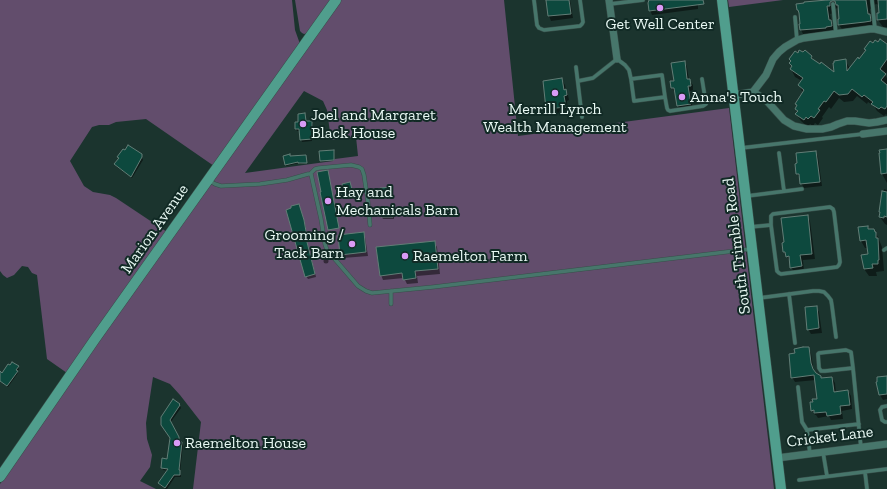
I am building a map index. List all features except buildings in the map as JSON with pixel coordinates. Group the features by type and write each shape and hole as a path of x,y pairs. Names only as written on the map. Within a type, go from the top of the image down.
{"street":[{"name":"Marion Avenue","path":"0,477 95,339 336,0"},
{"name":"South Trimble Road","path":"722,0 781,489"},
{"path":"610,2 616,59"},
{"path":"753,92 766,75 773,59 785,47 797,40 875,29 887,32"},
{"path":"734,94 753,92 766,100 784,120 800,128 822,129 847,121 869,123 887,120"},
{"path":"863,134 887,131"},
{"name":"Cricket Lane","path":"777,458 887,444"}],"lane":[{"path":"534,0 537,25 539,28 544,30 580,26 583,22 580,0"},
{"path":"610,2 643,0"},
{"path":"872,0 875,29"},
{"path":"833,4 836,34"},
{"path":"795,17 797,40"},
{"path":"578,81 593,78 616,59 625,65 629,70 634,101 665,97"},
{"path":"576,67 582,117"},
{"path":"631,79 662,75 667,108 670,111 703,106 706,104 702,78"},
{"path":"740,148 863,134"},
{"path":"779,153 784,191"},
{"path":"208,180 221,186 260,184 287,180 310,174 315,169 319,168 351,165 360,167 364,175 370,225"},
{"path":"310,174 312,176 327,250 361,289 372,293 752,249"},
{"path":"746,196 802,189"},
{"path":"830,207 834,212 840,262 839,265 837,267 781,274 779,273 776,270 771,225 770,219 773,214 830,207"},
{"path":"749,227 771,225"},
{"path":"391,291 391,304"},
{"path":"758,298 820,291 824,292 828,296 832,306 836,337"},
{"path":"789,294 795,343"},
{"path":"853,368 826,371 821,370 819,368 818,354 846,350 851,352 853,368 859,424 862,448"},
{"path":"798,387 802,422 807,430 810,454"},
{"path":"887,406 882,407 880,410 882,420 887,422"},
{"path":"807,430 859,424"},
{"path":"823,452 827,476"},
{"path":"799,480 887,469"},
{"path":"865,472 867,489"}],"shaded area":[{"path":"0,0 292,0 295,30 300,44 214,166 146,119 116,122 109,125 92,127 70,161 84,186 93,192 110,195 116,198 167,232 67,373 47,359 37,275 32,273 28,267 22,266 14,275 7,278 0,271"},
{"path":"295,0 332,0 308,33 304,34 300,31"},
{"path":"340,0 504,0 518,136 729,108 774,489 193,489 201,422 170,384 153,377 146,423 147,439 152,455 150,467 140,481 156,489 0,489 0,484 73,377","holes":["304,91 323,101 327,110 331,140 356,137 358,156 335,159 333,161 245,173"]},
{"path":"728,0 783,0 729,7"}],"place":[{"name":"Get Well Center","path":"660,8"},
{"name":"Merrill Lynch Wealth Management","path":"555,93"},
{"name":"Anna's Touch","path":"682,97"},
{"name":"Joel and Margaret Black House","path":"303,124"},
{"name":"Hay and Mechanicals Barn","path":"328,201"},
{"name":"Grooming / Tack Barn","path":"352,244"},
{"name":"Raemelton Farm","path":"405,256"},
{"name":"Raemelton House","path":"177,443"}]}
